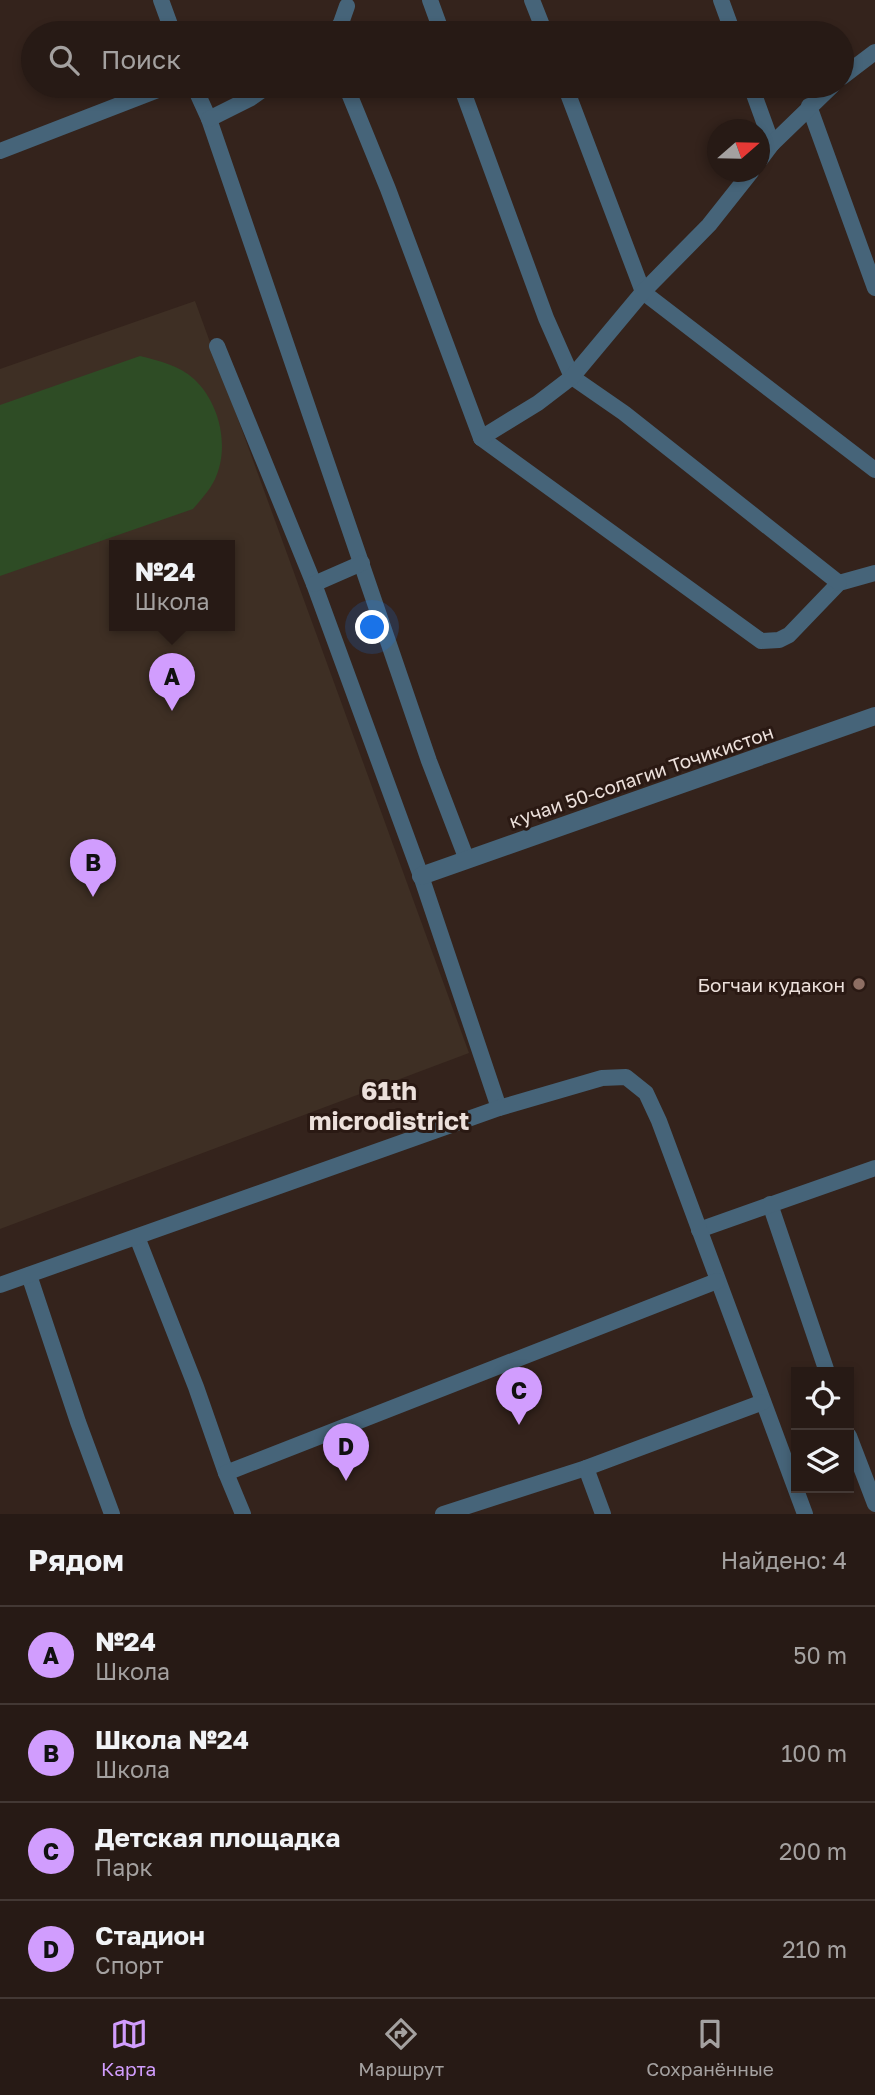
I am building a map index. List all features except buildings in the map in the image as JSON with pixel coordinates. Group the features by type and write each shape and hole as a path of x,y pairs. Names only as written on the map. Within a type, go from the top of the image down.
{"street":[{"name":"кучаи 50-солагии Точикистон","path":"421,876 875,716"}],"lane":[{"path":"160,0 168,21"},
{"path":"430,0 438,21"},
{"path":"532,0 540,21"},
{"path":"721,0 729,21"},
{"path":"342,21 349,2"},
{"path":"854,68 875,52"},
{"path":"0,151 136,98"},
{"path":"199,98 209,119 429,761 467,860"},
{"path":"209,119 251,98"},
{"path":"351,98 388,189 481,438 761,641 779,640 789,635 839,583 875,573"},
{"path":"465,98 546,318 572,377 624,413 839,583"},
{"path":"570,98 643,292 875,470"},
{"path":"755,98 772,144"},
{"path":"770,147 818,98"},
{"path":"809,106 875,288"},
{"path":"481,438 538,403 572,377 643,292 709,225 743,182"},
{"path":"217,346 314,584 421,876 499,1108"},
{"path":"314,584 362,563"},
{"path":"0,1285 499,1108 601,1079 626,1077 646,1093 659,1121 805,1514"},
{"path":"699,1230 875,1168"},
{"path":"770,1204 825,1367"},
{"path":"137,1237 197,1387 243,1514"},
{"path":"29,1275 112,1514"},
{"path":"226,1473 717,1282"},
{"path":"443,1514 586,1468 763,1402"},
{"path":"854,1449 875,1504"},
{"path":"586,1468 603,1514"}],"shaded area":[{"path":"195,301 469,1053 0,1229 0,369"}],"green space":[{"path":"140,356 182,370 204,390 211,402 221,431 222,446 217,475 210,488 193,509 0,576 0,405"}],"place":[{"name":"№24","path":"172,711"},
{"name":"Школа №24","path":"93,897"},
{"name":"Богчаи кудакон","path":"859,984"},
{"name":"Детская площадка","path":"519,1425"},
{"name":"Стадион","path":"346,1481"}],"district":[{"name":"61th microdistrict","path":"389,1105"}]}
